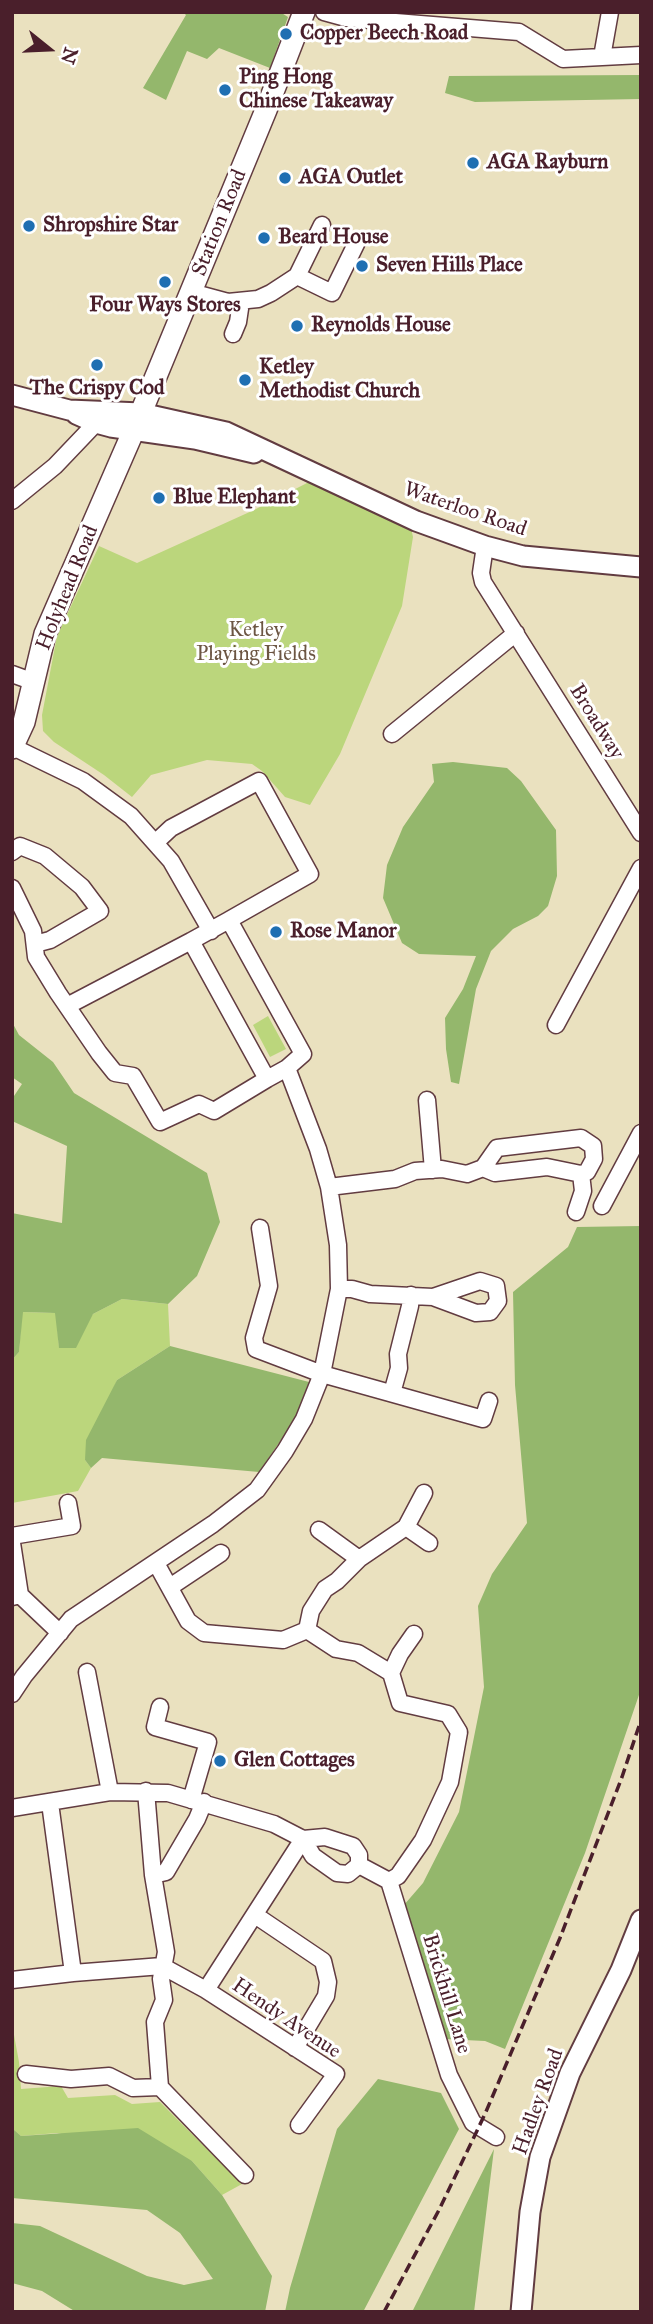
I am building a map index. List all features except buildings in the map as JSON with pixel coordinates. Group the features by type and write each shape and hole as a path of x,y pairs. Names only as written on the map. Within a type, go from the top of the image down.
{"main road":[{"name":"Station Road","path":"137,422 304,12"},
{"name":"Holyhead Road","path":"12,748 24,722 45,634 137,422"}],"street":[{"path":"324,12 346,18 519,32 563,59 641,55"},
{"path":"602,57 610,12"},
{"path":"191,292 211,299 241,302 271,293 296,276 322,225"},
{"path":"296,276 332,293 358,240"},
{"path":"233,334 241,312 241,302"},
{"name":"Waterloo Road","path":"12,396 137,422 283,460 416,521 485,547 523,556 641,567"},
{"name":"Waterloo Road","path":"69,410 96,423 137,422"},
{"path":"12,501 55,466 96,423"},
{"name":"Broadway","path":"485,547 481,573 483,582 641,833"},
{"path":"392,734 516,633"},
{"path":"12,674 34,682"},
{"path":"12,748 83,781 131,816 156,842 178,871 211,931"},
{"path":"67,1006 211,931 310,874 259,781 171,828 156,842"},
{"path":"12,852 20,846 45,856 82,887 100,911 50,940 34,944"},
{"path":"556,1025 641,869"},
{"path":"12,888 33,931 36,957 99,1053 115,1073 133,1076 160,1122 199,1104 214,1111 287,1068 303,1054 229,920"},
{"path":"191,940 267,1079"},
{"path":"12,1694 71,1619 156,1563 257,1490 304,1419 322,1374 339,1289 338,1245 329,1187 318,1149 287,1068"},
{"path":"428,1100 433,1170"},
{"path":"603,1206 641,1133"},
{"path":"329,1187 395,1179 415,1171 442,1169 467,1174 483,1168 498,1148 581,1138 593,1146 594,1159 587,1172 581,1174 547,1167 495,1173 483,1168"},
{"path":"576,1212 583,1191 581,1174"},
{"path":"260,1228 269,1286 254,1338 256,1349 322,1374 484,1419 489,1401"},
{"path":"339,1289 370,1294 433,1297"},
{"path":"392,1393 411,1296"},
{"path":"307,1630 311,1611 325,1589 359,1559 406,1527 424,1493"},
{"path":"12,1536 72,1527 68,1503"},
{"path":"406,1527 429,1542"},
{"path":"319,1530 359,1559"},
{"path":"12,1543 16,1596 60,1633"},
{"path":"170,1587 221,1553"},
{"path":"156,1563 188,1621 204,1633 283,1640 307,1630"},
{"path":"307,1630 336,1649 358,1653 391,1673"},
{"path":"359,1864 389,1881 398,1876 423,1840 450,1782 459,1732 448,1714 400,1703 391,1673 414,1634"},
{"path":"87,1671 110,1792"},
{"path":"153,1875 166,1872 197,1819 208,1742 155,1727 160,1707"},
{"path":"146,1791 153,1875 166,1952 161,1979 164,2000 155,2022 160,2087 245,2175"},
{"path":"12,1808 110,1792 168,1793 274,1824 303,1839 313,1856 337,1873 348,1874 359,1864 359,1855 353,1846 325,1837 303,1839"},
{"path":"50,1803 73,1973"},
{"path":"206,1990 303,1839"},
{"name":"Brickhill Lane","path":"389,1881 449,2075 473,2123 496,2137"},
{"path":"255,1915 323,1961 328,1982 326,1996 295,2048"},
{"name":"Hadley Road","path":"521,2312 530,2212 540,2157 570,2073 621,1970 641,1920"},
{"path":"12,1980 162,1966"},
{"name":"Hendy Avenue","path":"162,1966 206,1990 336,2074 299,2125"},
{"path":"26,2074 71,2079 109,2076 133,2088 160,2087"}],"green space":[{"path":"183,12 280,12 288,17 270,68 219,48 207,59 187,51 166,100 143,88 186,15"},
{"path":"641,75 641,99 475,102 445,93 449,76"},
{"name":"Ketley Playing Fields","path":"309,482 411,528 413,537 402,606 340,754 310,805 285,797 262,771 252,764 207,760 151,775 132,797 54,742 43,731 42,715 57,636 99,546 137,563"},
{"path":"453,762 507,768 521,781 556,830 557,876 548,906 538,916 513,929 491,951 476,989 459,1084 451,1082 445,1018 463,989 476,956 419,954 402,943 383,898 387,865 403,827 434,782 432,764"},
{"path":"268,1016 286,1049 270,1057 253,1025"},
{"path":"12,1022 19,1035 53,1062 74,1093 207,1173 220,1222 197,1276 168,1304 122,1299 93,1314 76,1348 59,1348 55,1313 23,1312 19,1352 12,1360 12,1213 62,1223 67,1146 12,1121 12,1099 22,1084 12,1077"},
{"path":"641,1226 641,1689 585,1853 505,2049 485,2041 444,2039 404,1905 423,1883 459,1812 484,1687 478,1606 492,1574 527,1523 515,1385 513,1292 568,1247 577,1227"},
{"path":"122,1299 168,1304 170,1346 117,1380 85,1460 91,1468 78,1491 12,1503 12,1360 19,1352 22,1312 56,1313 59,1347 93,1314"},
{"path":"170,1346 309,1382 294,1421 259,1472 102,1458 91,1468 85,1460 86,1440 117,1380"},
{"path":"12,2024 21,2089 61,2086 68,2098 115,2095 132,2104 160,2102 242,2184 222,2195 192,2161 57,2133 21,2136 12,2128"},
{"path":"378,2079 441,2093 459,2129 363,2312 285,2312 337,2129"},
{"path":"12,2128 21,2136 138,2128 192,2161 222,2195 272,2276 265,2312 76,2312 42,2291 12,2283 12,2223 40,2226 147,2276 184,2285 213,2279 180,2233 147,2210 12,2198"},
{"path":"494,2149 474,2312 412,2312"}],"railway":[{"path":"384,2312 439,2210 485,2114 560,1938 641,1720"}],"place":[{"name":"Copper Beech Road","path":"286,34"},
{"name":"Ping Hong Chinese Takeaway","path":"225,90"},
{"name":"AGA Rayburn","path":"473,163"},
{"name":"AGA Outlet","path":"285,178"},
{"name":"Shropshire Star","path":"29,226"},
{"name":"Beard House","path":"264,238"},
{"name":"Seven Hills Place","path":"362,266"},
{"name":"Four Ways Stores","path":"165,282"},
{"name":"Reynolds House","path":"297,326"},
{"name":"The Crispy Cod","path":"97,365"},
{"name":"Ketley Methodist Church","path":"245,380"},
{"name":"Blue Elephant","path":"159,498"},
{"name":"Rose Manor","path":"276,932"},
{"name":"Glen Cottages","path":"220,1761"}]}
